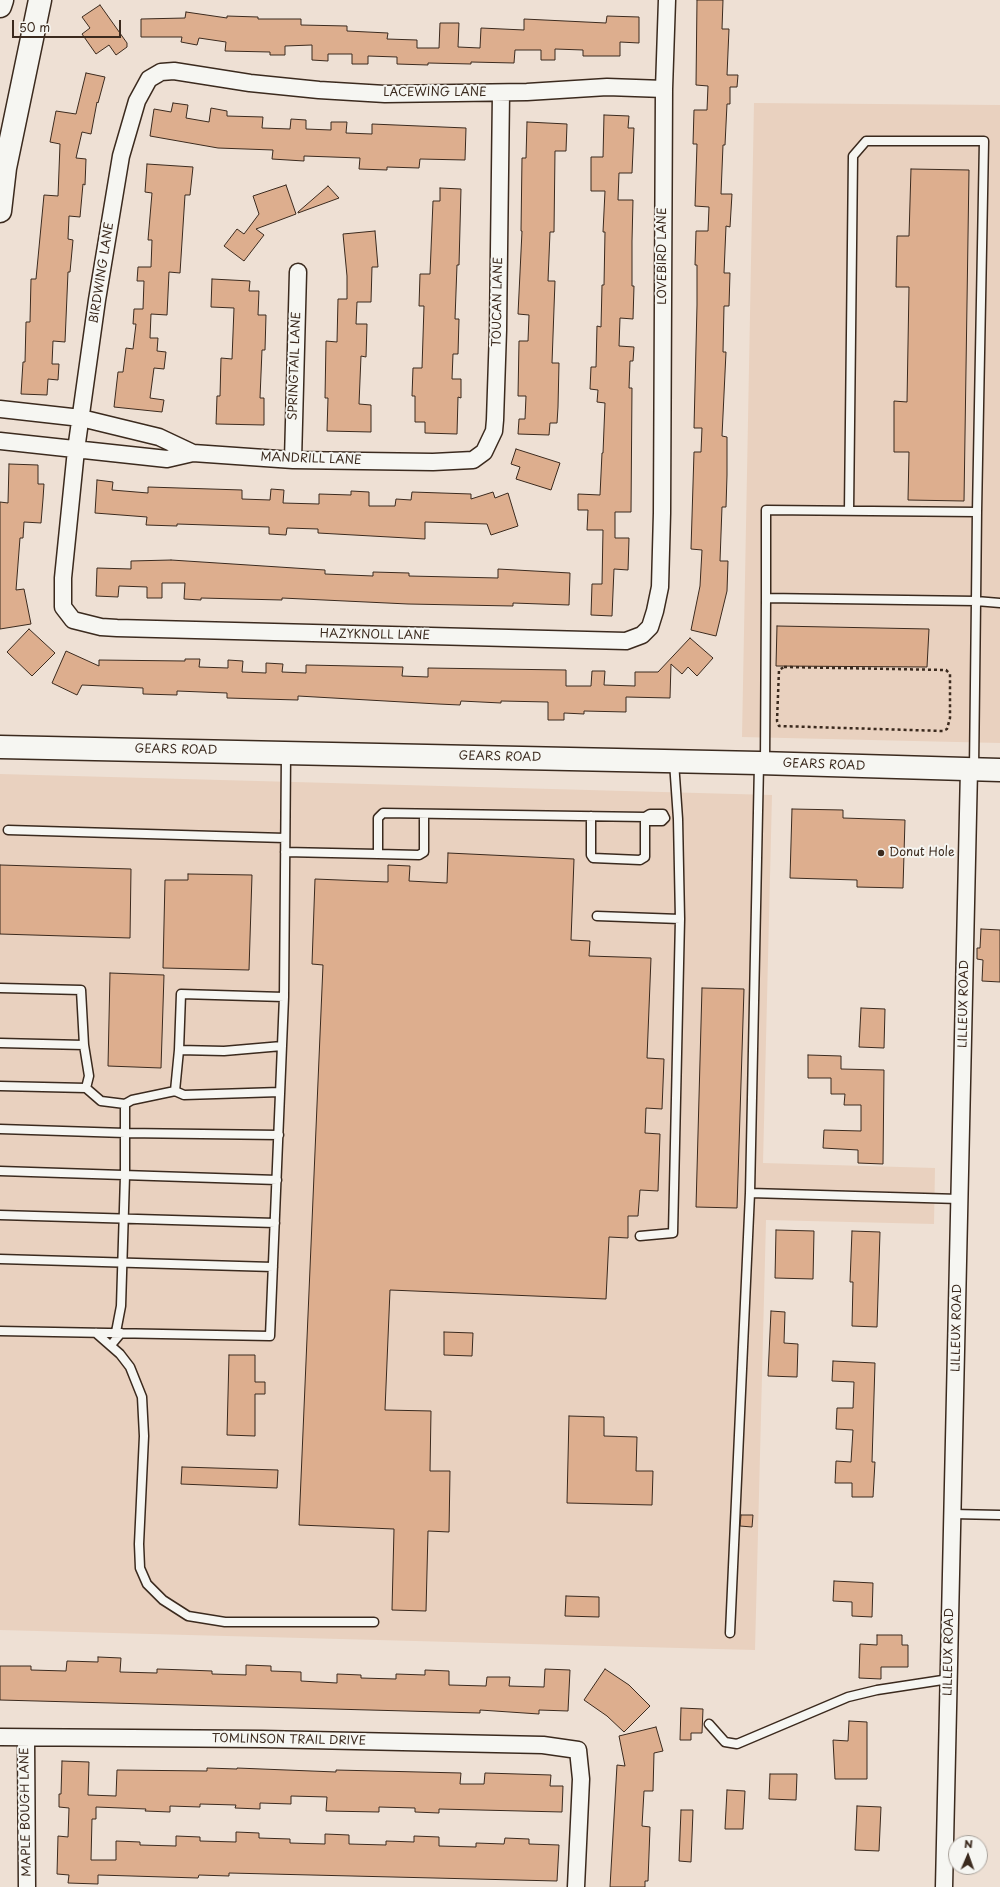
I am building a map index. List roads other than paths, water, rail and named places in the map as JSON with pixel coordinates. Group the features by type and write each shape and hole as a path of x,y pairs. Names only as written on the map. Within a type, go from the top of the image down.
{"main road":[{"path":"0,6 2,0"},
{"path":"0,211 5,168 40,0"},
{"name":"GEARS ROAD","path":"0,747 286,752 1000,770"}],"street":[{"name":"LOVEBIRD LANE","path":"662,513 664,89 667,0"},
{"name":"BIRDWING LANE","path":"68,531 76,450 97,300 121,156 137,101 149,79 161,72 174,71 206,76"},
{"name":"LACEWING LANE","path":"206,76 250,83 319,90 385,94 501,93 607,87 664,89"},
{"name":"TOUCAN LANE","path":"430,462 473,460 484,452 494,431 498,330 501,93"},
{"name":"SPRINGTAIL LANE","path":"293,460 298,272"},
{"name":"MANDRILL LANE","path":"0,409 81,418 159,437 193,453"},
{"name":"MANDRILL LANE","path":"0,441 167,459 193,453 293,460 430,462"},
{"name":"HAZYKNOLL LANE","path":"68,531 63,578 63,607 72,620 100,627 626,641 642,635 650,627 655,610 660,587 662,513"},
{"name":"LILLEUX ROAD","path":"944,1887 959,1199 971,770"},
{"name":"TOMLINSON TRAIL DRIVE","path":"0,1737 278,1739 543,1745 578,1750 581,1779 576,1887"},
{"name":"MAPLE BOUGH LANE","path":"26,1738 27,1887"}],"lane":[{"path":"849,511 853,156 866,141 984,141 976,601 971,770"},
{"path":"730,1633 750,1193 766,598 766,510 977,512"},
{"path":"766,598 976,601 1000,603"},
{"path":"0,1331 270,1336 284,997 286,752"},
{"path":"640,1236 673,1233 680,919 678,819 674,762"},
{"path":"378,854 378,818 383,813 645,817 650,821 662,821 665,818 678,819"},
{"path":"285,852 419,855 424,852 424,814"},
{"path":"591,816 591,855 593,858 640,860 645,857 645,817"},
{"path":"8,830 285,838"},
{"path":"597,916 680,919"},
{"path":"0,988 81,990 84,1045 89,1076 86,1088"},
{"path":"175,1091 179,1050 181,994 284,997"},
{"path":"0,1043 84,1045"},
{"path":"179,1050 224,1051 282,1046"},
{"path":"0,1086 86,1088 101,1101 125,1104 132,1100 175,1091 184,1095 280,1092"},
{"path":"121,1333 116,1332 121,1306 125,1176 125,1104"},
{"path":"0,1129 125,1133 278,1135"},
{"path":"0,1171 277,1180"},
{"path":"750,1193 959,1199"},
{"path":"0,1215 275,1223"},
{"path":"0,1259 273,1268"},
{"path":"96,1333 111,1345 130,1367 142,1397 144,1436 139,1544 140,1568 147,1584 163,1600 188,1616 225,1622 374,1622"},
{"path":"111,1345 121,1333"},
{"path":"952,1514 1000,1515"},
{"path":"710,1724 725,1742 737,1744 848,1698 877,1690 949,1679"}],"place":[{"name":"Donut Hole","path":"881,853"}]}
